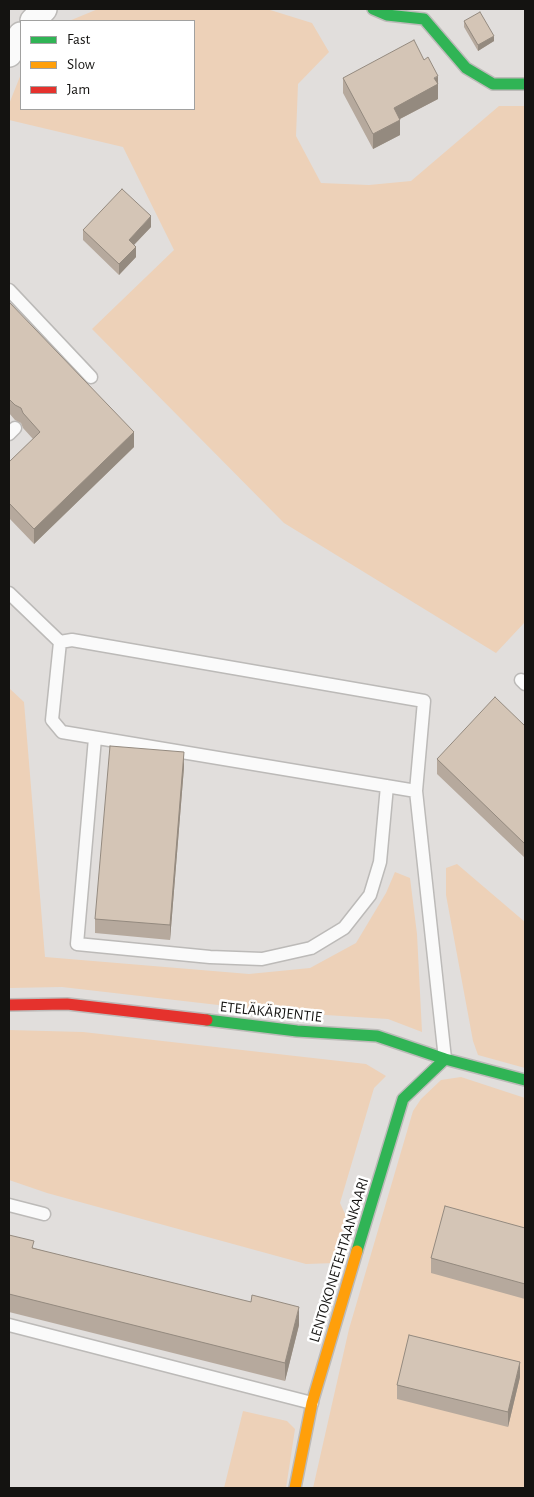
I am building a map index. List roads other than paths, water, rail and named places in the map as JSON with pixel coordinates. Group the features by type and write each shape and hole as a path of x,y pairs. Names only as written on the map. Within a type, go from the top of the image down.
{"street":[{"path":"34,20 44,9"},
{"path":"373,9 387,15 424,19 466,68 493,84 525,84"},
{"path":"9,54 20,37"},
{"name":"ETELÄKÄRJENTIE","path":"9,1005 67,1004 296,1031 377,1036 445,1059 525,1080"},
{"name":"LENTOKONETEHTAANKAARI","path":"295,1488 312,1403 403,1099 445,1059"}],"lane":[{"path":"9,290 91,377"},
{"path":"9,593 60,642"},
{"path":"60,642 72,640 424,701 416,791 445,1059"},
{"path":"60,642 52,720 62,732 416,791"},
{"path":"94,738 77,944 210,957 262,959 311,948 344,928 370,895 380,862 387,786"},
{"path":"9,1205 44,1214"},
{"path":"9,1325 312,1403"}]}
